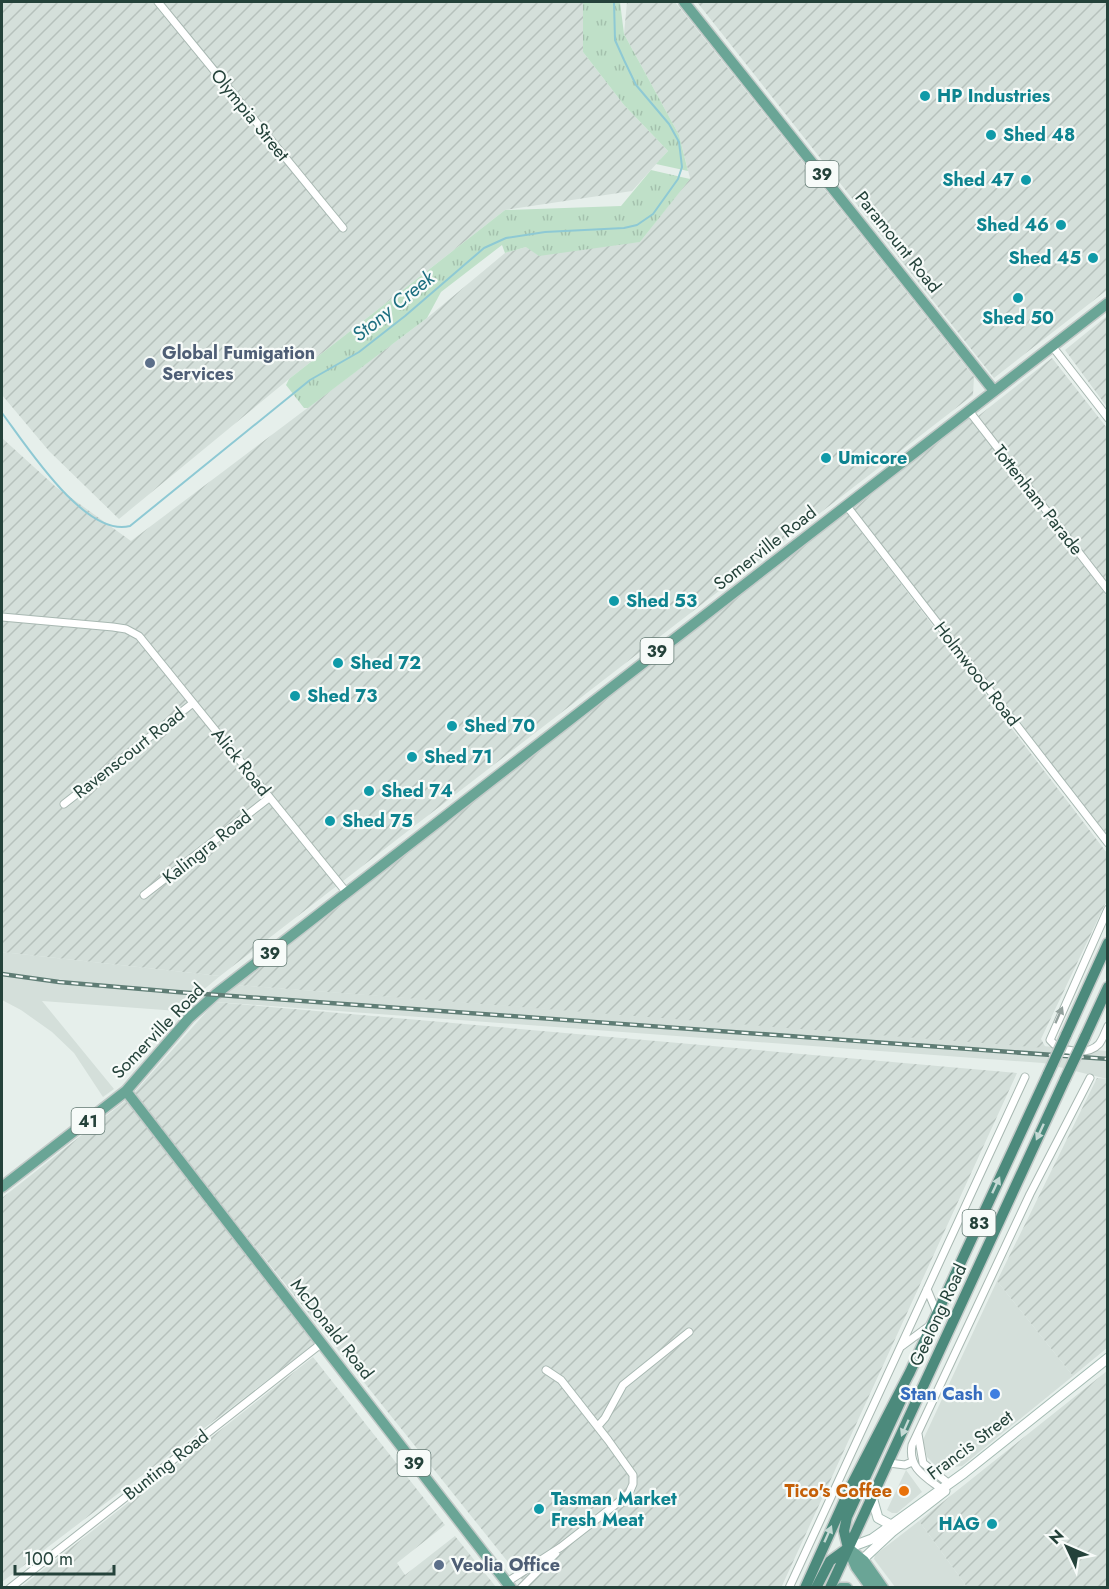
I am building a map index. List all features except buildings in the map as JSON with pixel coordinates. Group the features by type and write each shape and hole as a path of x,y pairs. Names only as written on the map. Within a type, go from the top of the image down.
{"highway":[{"name":"Geelong Road","path":"805,1587 865,1456 910,1372 1107,943"},
{"name":"Geelong Road","path":"830,1587 889,1464 1107,987"},
{"path":"816,1587 831,1559 848,1548 844,1531 847,1517 900,1403 910,1372"}],"main road":[{"name":"Paramount Road","path":"684,2 994,391"},
{"name":"Somerville Road","path":"2,1187 126,1090 203,1005 1107,303"},
{"name":"McDonald Road","path":"126,1090 509,1585"},
{"name":"Francis Street","path":"906,1517 1107,1358"},
{"path":"872,1497 879,1519 891,1525"},
{"path":"848,1548 872,1539 906,1517"},
{"path":"862,1560 906,1517"},
{"path":"848,1548 862,1560 883,1587"},
{"path":"848,1548 856,1567 871,1587"},
{"path":"841,1587 847,1587"}],"street":[{"name":"Olympia Street","path":"158,2 343,228"},
{"path":"1052,346 1107,418"},
{"name":"Tottenham Parade","path":"969,411 1107,590"},
{"name":"Holmwood Road","path":"846,506 1107,843"},
{"name":"Alick Road","path":"2,617 113,627 134,632 347,893"},
{"name":"Ravenscourt Road","path":"64,804 193,703"},
{"name":"Kalingra Road","path":"144,895 269,798"},
{"path":"1107,909 1050,1040 1063,1048 1087,1050 1099,1044 1107,1026"},
{"name":"Geelong Road","path":"789,1587 1025,1077"},
{"name":"Geelong Road","path":"912,1461 911,1446 1026,1204 1090,1078"},
{"name":"Geelong Road","path":"900,1348 935,1318 927,1289"},
{"path":"598,1426 605,1418 623,1385 689,1332"},
{"name":"Bunting Road","path":"10,1587 322,1342"},
{"path":"509,1585 620,1501 629,1493 633,1484 633,1475 629,1467 598,1426 561,1380 546,1370"},
{"name":"Geelong Road","path":"918,1434 919,1451"},
{"path":"889,1464 905,1464 912,1461 919,1451 926,1466 945,1487"},
{"path":"912,1461 919,1472 945,1487"},
{"path":"521,1587 561,1546"}],"shaded area":[{"path":"2,2 583,2 583,52 624,105 668,151 632,191 505,210 289,379 119,519 49,451 2,395"},
{"path":"627,2 675,2 974,377 973,395 220,976 2,952 2,438 56,487 131,541 427,318 505,253 526,247 640,242 690,178 679,135 624,34"},
{"path":"697,2 1107,2 1107,290 994,378"},
{"path":"1107,316 1107,407 1065,350"},
{"path":"1052,358 1107,428 1107,585 977,417"},
{"path":"969,417 1107,596 1107,838 852,510"},
{"path":"846,512 1107,853 1107,900 1041,1039 1046,1048 237,985"},
{"path":"2,952 220,976 178,1011 42,1001 114,1089 103,1097 74,1053 52,1032 21,1010 2,1000"},
{"path":"237,985 1107,1051 1107,1079 1043,1063 215,1002"},
{"path":"215,1002 1017,1073 781,1588 528,1587 133,1094"},
{"path":"1097,1078 1108,1079 1107,1348 1073,1376 997,1281"},
{"path":"130,1097 320,1340 2,1582 2,1198"},
{"path":"997,1281 1073,1376 962,1466 939,1469 927,1457 923,1440"},
{"path":"313,1357 445,1525 397,1563 405,1575 455,1536 496,1587 21,1587"},
{"path":"1107,1371 1107,1587 967,1587 919,1521"},
{"path":"906,1470 922,1492 897,1513 892,1513 887,1510"},
{"path":"919,1521 967,1587 895,1587 874,1559 875,1555"}],"green space":[{"path":"583,2 620,2 624,34 679,135 688,171 656,164 668,151 624,105 583,52"},
{"path":"651,170 690,179 640,242 539,256 526,247 505,253 502,245 441,292 427,318 308,408 304,408 286,385 289,379 505,210 621,206"}],"waterway":[{"name":"Stony Creek","path":"2,413 41,466 76,504 94,518 113,526 130,526 310,380 359,352 405,316 484,248 506,238 545,232 624,228 637,225 653,214 678,179 682,167 679,142 669,124 636,85 615,40 614,2"}],"railway":[{"path":"2,974 59,982 177,992 1108,1059"}],"place":[{"name":"HP Industries","path":"925,96"},
{"name":"Shed 48","path":"991,135"},
{"name":"Shed 47","path":"1026,180"},
{"name":"Shed 46","path":"1061,225"},
{"name":"Shed 45","path":"1093,258"},
{"name":"Shed 50","path":"1018,298"},
{"name":"Global Fumigation Services","path":"150,363"},
{"name":"Umicore","path":"826,458"},
{"name":"Shed 53","path":"614,601"},
{"name":"Shed 72","path":"338,663"},
{"name":"Shed 73","path":"295,696"},
{"name":"Shed 70","path":"452,726"},
{"name":"Shed 71","path":"412,757"},
{"name":"Shed 74","path":"369,791"},
{"name":"Shed 75","path":"330,821"},
{"name":"Stan Cash","path":"995,1394"},
{"name":"Tico's Coffee","path":"904,1491"},
{"name":"Tasman Market Fresh Meat","path":"539,1509"},
{"name":"HAG","path":"992,1524"},
{"name":"Veolia Office","path":"439,1565"}]}
